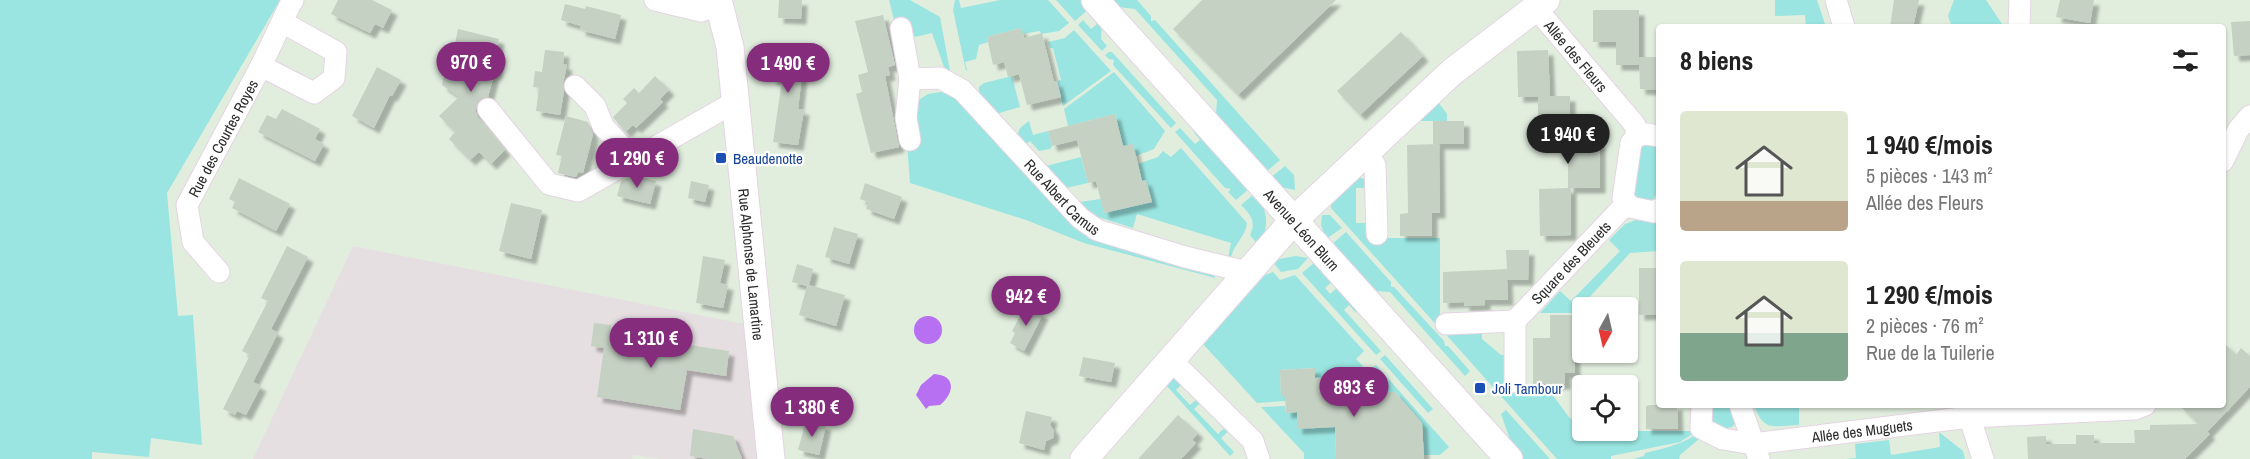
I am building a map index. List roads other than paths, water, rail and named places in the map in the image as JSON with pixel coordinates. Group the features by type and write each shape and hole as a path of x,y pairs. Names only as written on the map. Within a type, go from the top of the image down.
{"street":[{"name":"Rue des Courtes Royes","path":"219,273 193,242 187,205 261,66 293,0"},
{"path":"655,0 701,11 719,2"},
{"name":"Avenue Léon Blum","path":"1095,0 1509,459"},
{"path":"1836,0 1844,24"},
{"path":"2019,24 2020,0"},
{"name":"Rue Alphonse de Lamartine","path":"719,2 730,47 771,459"},
{"path":"1084,459 1294,220 1452,72 1541,4"},
{"name":"Allée des Fleurs","path":"1541,4 1635,125 1637,136"},
{"name":"Rue des Courtes Royes","path":"261,66 314,93 334,78 336,52 282,22"},
{"path":"902,28 910,79 906,117 910,140"},
{"name":"Rue Albert Camus","path":"910,79 940,78 962,90 1080,218 1097,230 1185,257 1247,272"},
{"path":"575,86 595,106 603,126 633,159"},
{"path":"488,109 549,184 578,191 735,102"},
{"path":"2226,155 2238,130 2250,116"},
{"path":"1656,136 1637,136 1631,143 1623,198 1630,207 1656,211"},
{"path":"1365,153 1375,165 1377,234"},
{"name":"Square des Bleuets","path":"1515,321 1626,204"},
{"path":"1446,324 1515,321 1515,382"},
{"path":"1170,359 1253,441 1259,459"},
{"path":"1702,408 1701,428 1756,451"},
{"path":"1741,408 1756,451"},
{"name":"Allée des Muguets","path":"1756,451 1967,411 2138,408"},
{"path":"1967,411 1983,459"}],"place":[{"name":"Beaudenotte","path":"721,158"},
{"name":"Joli Tambour","path":"1480,388"}]}
